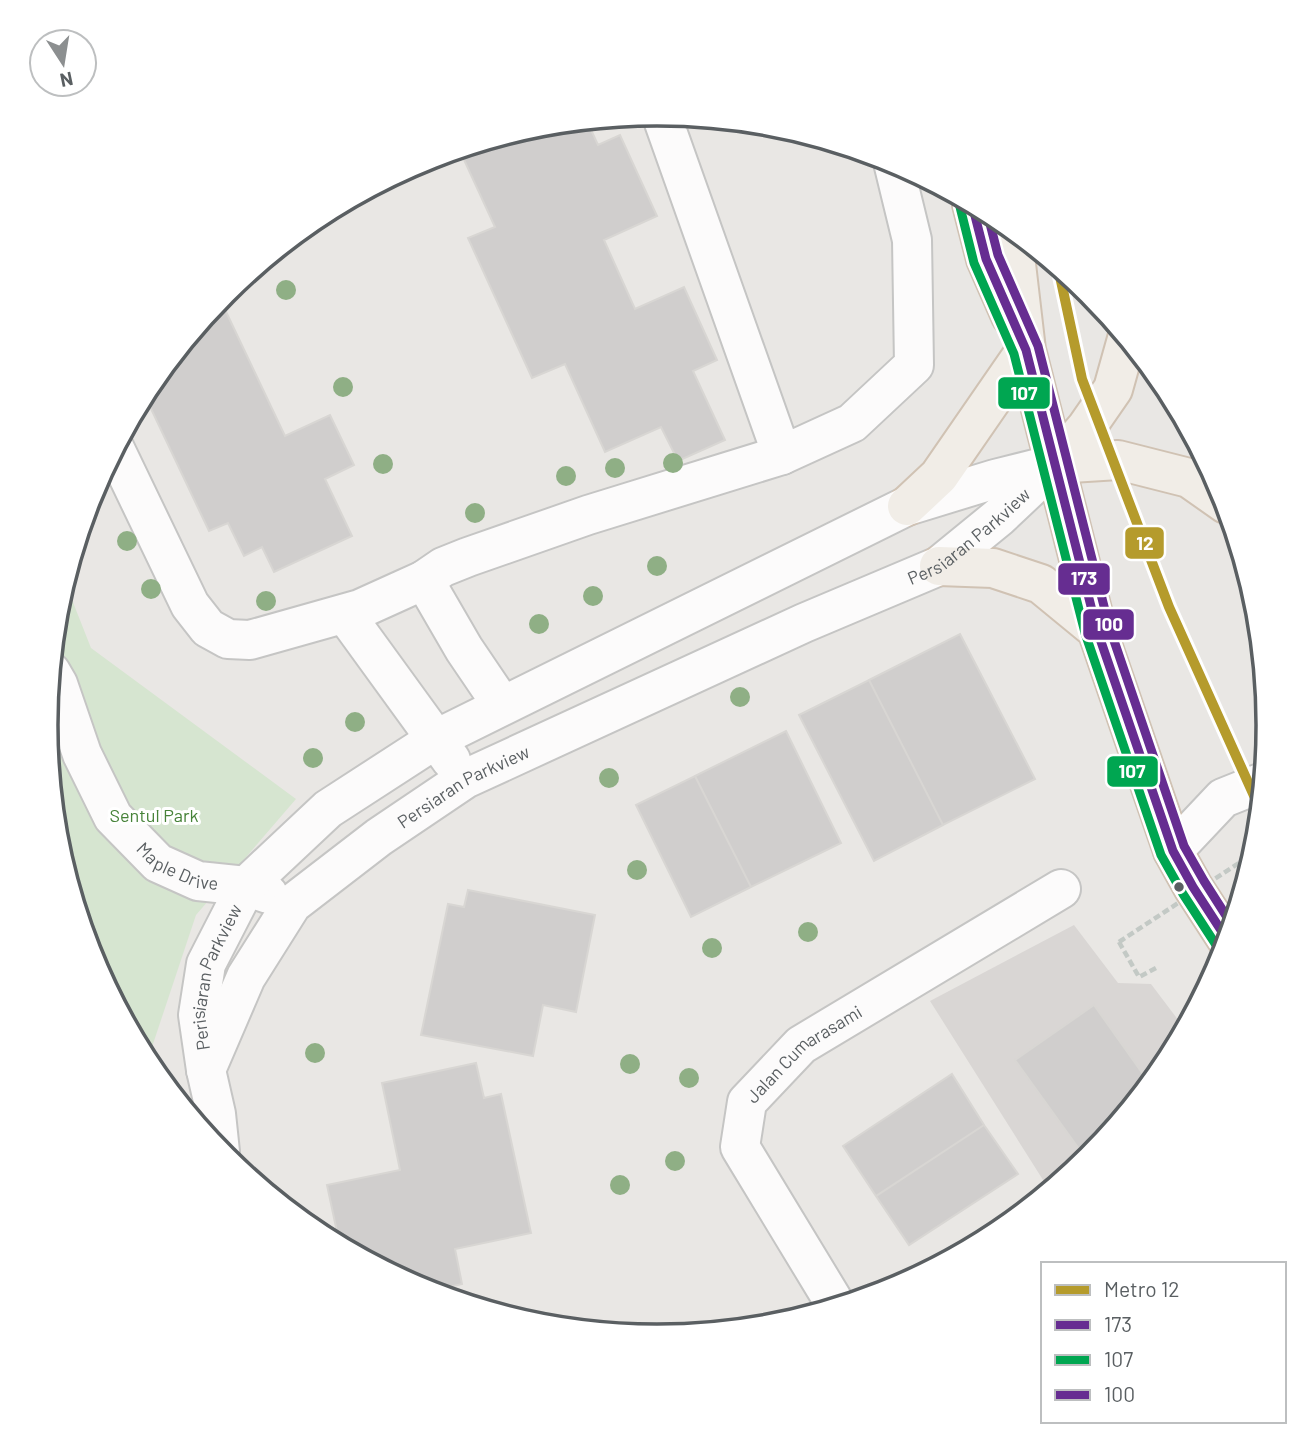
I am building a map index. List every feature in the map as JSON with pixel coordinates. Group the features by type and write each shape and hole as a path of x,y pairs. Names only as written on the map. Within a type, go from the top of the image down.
{"main road":[{"path":"976,218 986,259 1026,350"},
{"path":"1014,244 1026,350 1097,630 1173,851 1220,929"},
{"path":"907,506 939,476 1026,350"},
{"path":"1055,464 1086,428 1113,389 1124,350"},
{"path":"1055,464 1118,460 1189,478 1209,492"},
{"path":"939,566 993,568 1041,584 1097,630"}],"street":[{"path":"665,126 782,455"},
{"path":"120,460 190,605 208,628 228,639 250,640 377,603 424,580 443,567 468,557 588,515 782,455 852,423 914,365 912,240 897,177"},
{"name":"Persiaran Parkview","path":"246,886 328,809 436,739 907,506 1055,464"},
{"name":"Persiaran Parkview","path":"292,904 379,837 465,779 804,623 939,566 999,517 1055,464"},
{"path":"424,580 464,649 502,705"},
{"path":"345,614 465,779"},
{"name":"Maple Drive","path":"59,687 82,754 113,817 159,863 198,881 246,886"},
{"path":"1173,851 1223,798 1253,786"},
{"path":"246,886 292,904"},
{"name":"Perisiaran Parkview","path":"218,1133 198,1015 206,964 246,886"},
{"name":"Jalan Cumarasami","path":"832,1298 740,1147 747,1102 801,1045 1061,889"},
{"name":"Perisiaran Parkview","path":"206,1070 246,976 292,904"}],"path":[{"path":"1156,968 1139,977 1119,942 1240,862"}],"shaded area":[{"path":"1074,925 1118,983 1151,984 1178,1020 1155,1058 1108,1121 1044,1182 930,1001"}],"green space":[{"name":"Sentul Park","path":"71,598 91,648 296,799 196,915 152,1047 103,955 78,881 69,842 59,765 58,726 63,647"}],"building":[{"path":"591,130 598,145 620,135 657,216 604,240 635,309 684,287 717,360 693,371 725,440 678,461 661,427 605,452 565,364 532,378 468,238 495,227 463,158 540,138 579,131"},
{"path":"225,310 285,436 330,415 354,465 325,479 352,536 274,572 262,547 244,556 228,523 209,531 150,407 206,330"},
{"path":"960,634 1035,779 943,825 869,680"},
{"path":"869,680 943,825 874,861 799,715"},
{"path":"786,731 841,843 751,887 695,776"},
{"path":"695,776 751,887 691,917 636,805"},
{"path":"468,890 595,915 576,1012 543,1005 533,1056 421,1035 448,904 464,907"},
{"path":"1094,1005 1143,1074 1108,1121 1080,1150 1015,1060"},
{"path":"476,1063 484,1098 501,1094 531,1233 455,1249 462,1284 449,1287 428,1279 392,1263 337,1232 327,1185 400,1170 382,1083"},
{"path":"952,1074 984,1125 876,1196 843,1146"},
{"path":"984,1125 1018,1174 909,1245 876,1196"}],"metro line":[{"name":"12","path":"1062,284 1082,379 1169,607 1252,792"}],"transit line":[{"name":"107","path":"961,209 974,263 1014,354 1085,633 1161,855 1215,943"},
{"name":"173","path":"976,218 986,259 1026,350 1097,630 1173,851 1220,929"},
{"name":"100","path":"991,228 998,255 1038,346 1109,626 1184,846 1225,914"}]}
